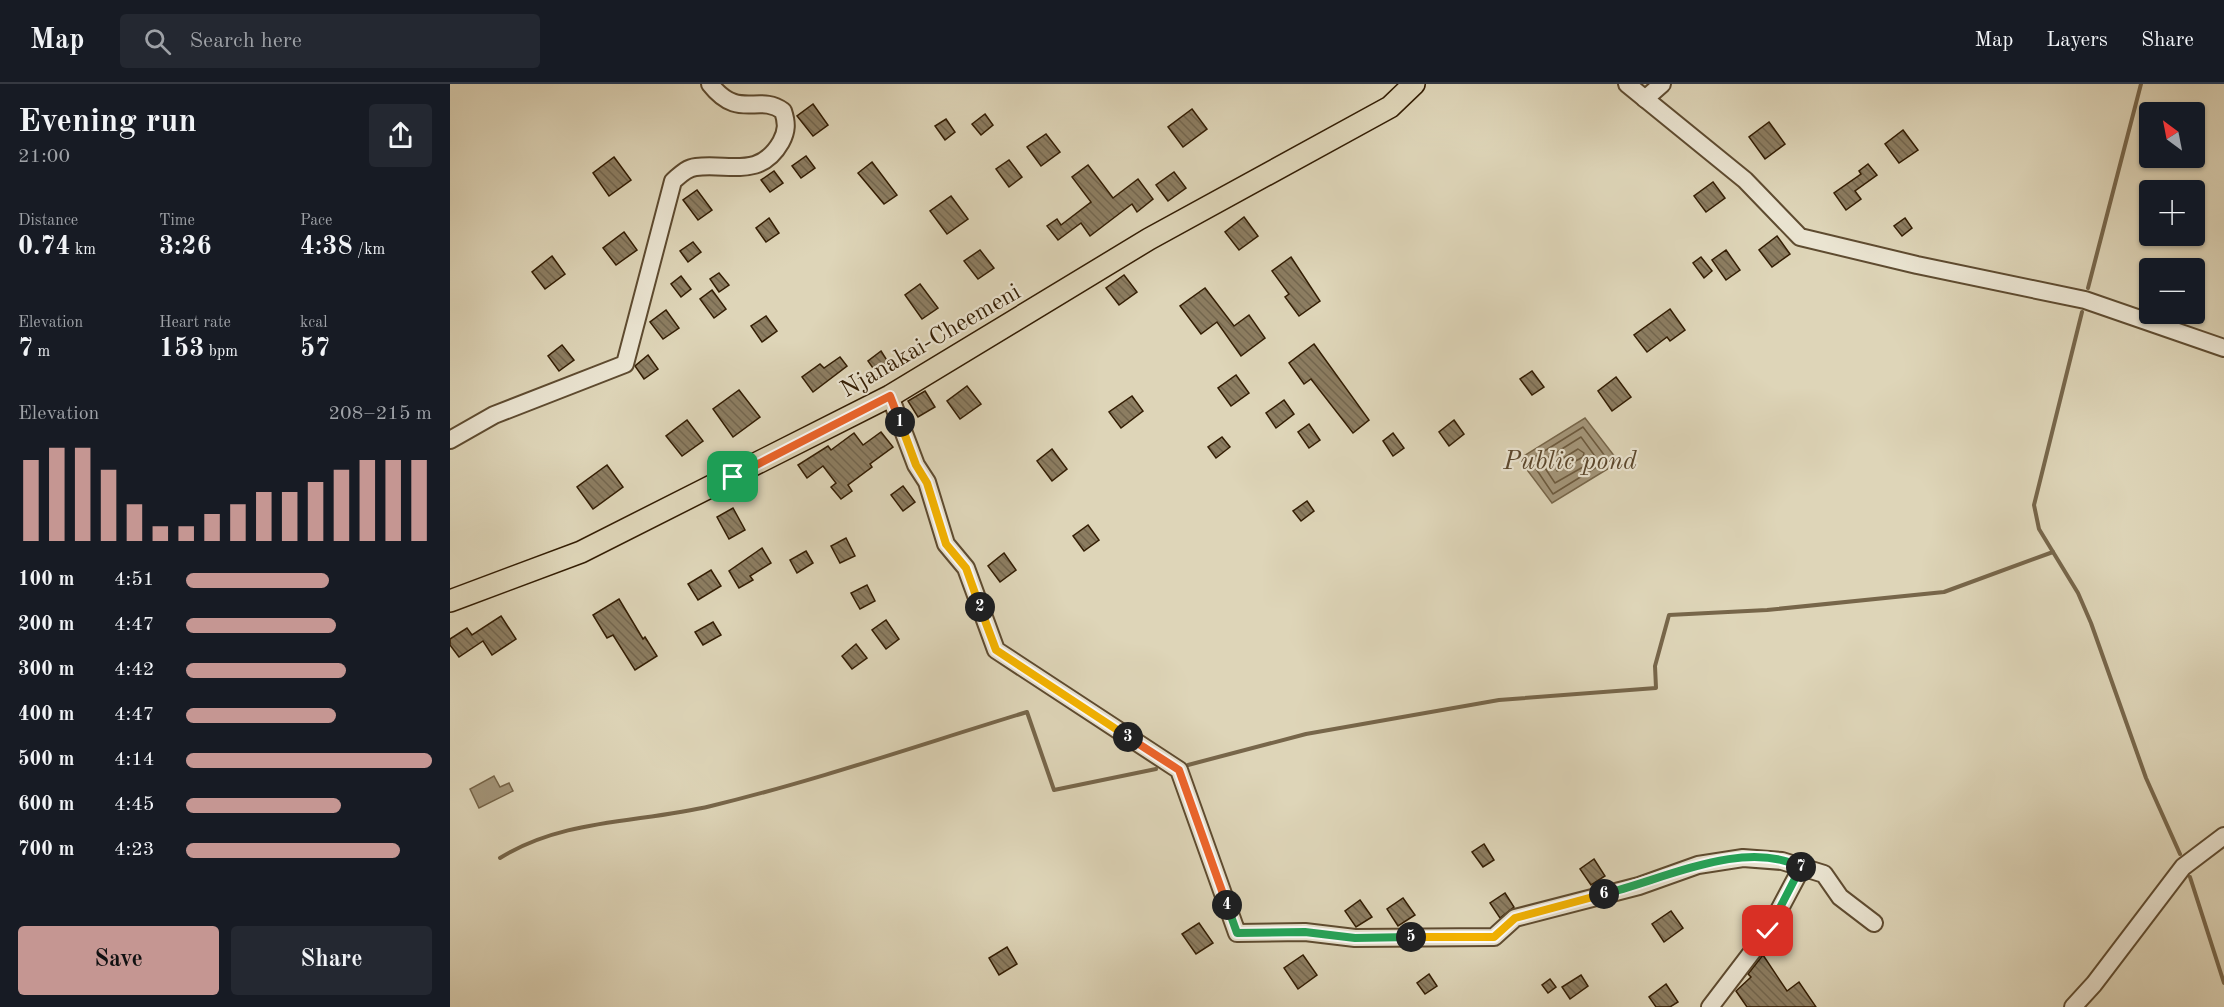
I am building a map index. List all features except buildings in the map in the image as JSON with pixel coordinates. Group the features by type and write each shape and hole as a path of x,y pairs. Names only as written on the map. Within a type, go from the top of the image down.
{"main road":[{"name":"Njanakai-Cheemeni","path":"450,601 581,552 890,396 1149,239 1390,107 1414,84"}],"street":[{"path":"450,440 494,415 625,364 673,181 684,170 696,167 735,169 758,164 774,153 786,132 783,111 776,106 741,105 726,101 710,84"},
{"path":"1627,84 1745,180 1800,237 1917,265 2085,300 2224,348"},
{"path":"1646,99 1662,84"},
{"path":"890,396 916,465 927,483 946,544 966,568 996,650 1179,770 1237,933 1305,932 1355,938 1494,937 1515,918 1639,886 1698,865 1743,858 1782,861 1824,874 1840,897 1874,924"},
{"path":"2073,1007 2094,984 2183,867 2224,836"},
{"path":"1710,1007 1768,931 1802,867"}],"water":[{"name":"Public pond","path":"1585,418 1619,462 1552,503 1519,459"},
{"path":"494,776 500,787 509,783 513,791 479,808 470,789"}],"waterway":[{"path":"2088,288 2141,84"},
{"path":"2082,312 2034,505 2039,529 2078,593 2091,623 2146,778 2180,854"},
{"path":"1188,765 1306,734 1499,700 1656,688 1655,666 1669,615 1767,610 1944,592 2053,552"},
{"path":"500,858 550,835 603,823 711,806 751,796 1027,712 1054,790 1156,769"},
{"path":"2190,877 2224,983"}],"route":[{"path":"733,477 890,396 916,465 927,483 946,544 966,568 996,650 1179,770 1237,933 1305,932 1355,938 1494,937 1515,918 1569,902 1639,886 1698,865 1743,858 1782,861 1802,867 1768,931"}]}
